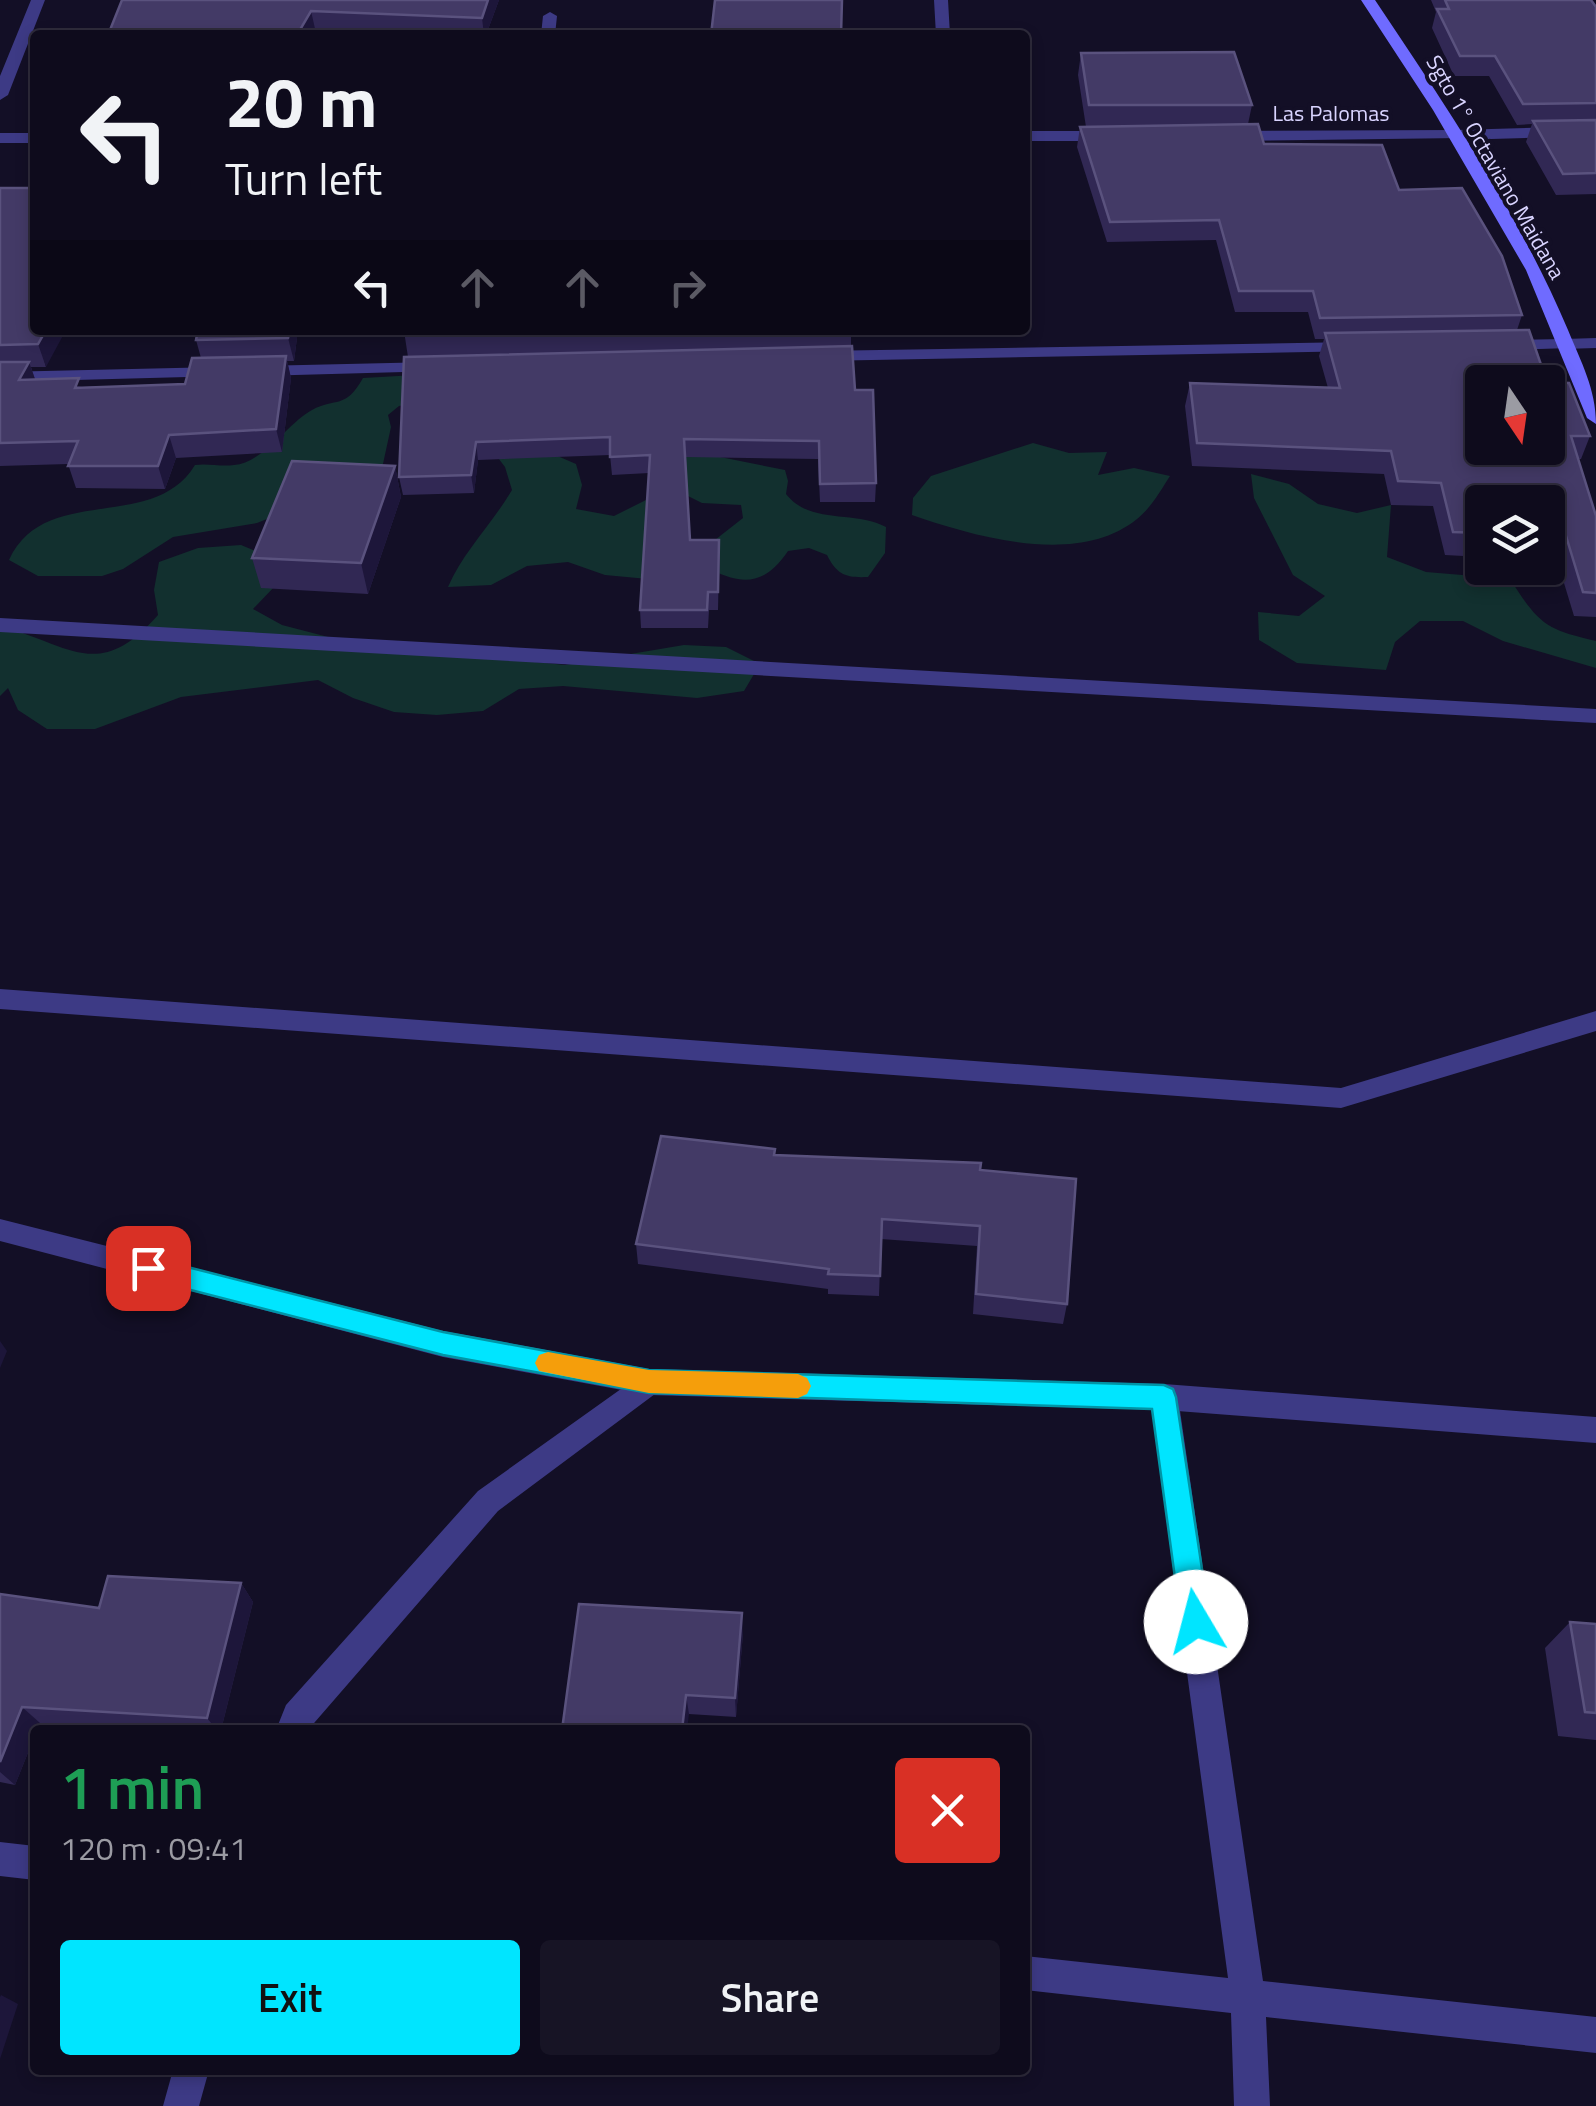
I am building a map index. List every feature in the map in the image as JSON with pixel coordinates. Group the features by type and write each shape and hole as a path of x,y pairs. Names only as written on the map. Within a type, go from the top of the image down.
{"main road":[{"name":"Sgto 1° Octaviano Maidana","path":"1368,0 1456,135 1534,270 1596,418"}],"street":[{"path":"0,95 38,0"},
{"path":"941,0 943,30"},
{"path":"549,30 550,16"},
{"name":"Las Palomas","path":"1221,136 1596,131"},
{"path":"1030,136 1123,136"},
{"path":"0,138 30,138"},
{"path":"1486,345 1596,343"},
{"path":"801,357 1368,347"},
{"path":"0,377 453,366"},
{"path":"0,626 1596,716"},
{"path":"0,1000 1342,1098 1596,1021"},
{"path":"0,1230 443,1344 649,1382 1164,1397 1596,1430"},
{"path":"293,1725 296,1716 488,1500 649,1382"},
{"path":"1164,1397 1248,1997 1252,2106"},
{"path":"0,1859 30,1863"},
{"path":"1030,1974 1596,2035"},
{"path":"180,2106 189,2075"}],"green space":[{"path":"416,375 439,398 399,406 388,415 391,427 381,473 257,523 173,537 123,569 102,576 38,576 9,560 26,536 47,522 153,498 176,486 195,465 245,463 312,410 351,395 363,378"},
{"path":"1033,443 1069,453 1107,452 1098,475 1134,468 1170,476 1137,519 1113,534 1086,542 1057,545 996,539 912,515 913,498 931,476"},
{"path":"489,446 546,451 576,464 582,485 576,509 614,516 646,500 681,493 685,450 785,470 786,494 796,504 820,514 886,527 885,553 868,577 843,574 827,555 809,548 788,551 772,569 755,579 735,579 712,570 706,547 743,518 741,505 702,503 682,493 648,579 605,575 568,562 527,566 491,585 448,587 512,490 505,467"},
{"path":"1251,474 1289,484 1318,504 1357,513 1391,505 1387,557 1426,572 1465,575 1465,585 1514,585 1545,622 1565,633 1596,641 1596,668 1503,641 1463,621 1420,621 1395,642 1386,670 1297,663 1259,640 1258,612 1299,616 1325,596 1293,575 1254,498"},
{"path":"241,545 272,558 276,585 253,609 282,625 355,644 565,665 684,645 726,647 760,664 744,691 697,698 563,686 519,689 483,711 437,715 394,712 353,698 318,680 181,697 95,729 47,729 18,710 8,688 0,696 0,626 83,653 118,648 158,615 154,590 159,562 198,548"}],"building":[{"path":"122,0 488,0 482,18 311,11 300,30 110,30"},
{"path":"715,0 842,0 841,30 712,30"},
{"path":"1445,0 1591,0 1596,7 1596,103 1523,104 1495,56 1460,56 1437,9 1449,9"},
{"path":"1234,52 1252,105 1089,105 1081,53"},
{"path":"1596,120 1596,173 1563,174 1533,121"},
{"path":"1258,124 1264,144 1382,145 1399,190 1462,188 1502,256 1522,315 1320,318 1313,291 1239,291 1219,220 1110,222 1080,127"},
{"path":"0,188 30,188 30,335 43,335 38,344 0,345"},
{"path":"1529,330 1541,365 1465,365 1465,465 1565,465 1565,383 1569,383 1590,436 1571,436 1596,516 1596,593 1583,592 1565,536 1565,485 1465,485 1465,532 1453,532 1441,483 1398,481 1391,451 1197,443 1190,383 1340,388 1325,333"},
{"path":"197,335 289,335 288,338 196,340"},
{"path":"852,346 855,390 873,390 876,483 820,484 819,441 684,439 690,540 719,540 718,592 708,592 707,610 640,610 650,455 610,457 610,437 476,442 471,475 399,477 404,357"},
{"path":"286,356 276,429 169,435 158,466 68,466 78,441 0,443 0,362 29,362 19,380 79,378 75,388 185,384 192,358"},
{"path":"292,461 395,466 361,563 252,558"},
{"path":"661,1136 775,1149 774,1155 981,1163 980,1170 1076,1179 1067,1304 976,1294 980,1226 882,1219 880,1276 828,1274 829,1269 636,1244"},
{"path":"108,1576 241,1583 207,1718 22,1707 0,1762 0,1594 99,1608"},
{"path":"579,1604 742,1613 735,1698 686,1695 683,1725 563,1725"},
{"path":"1570,1622 1596,1624 1596,1713 1585,1712"}],"slow traffic":[{"path":"548,1363 649,1382 798,1386"}],"route":[{"path":"148,1268 443,1344 649,1382 1164,1397 1196,1622"}]}
